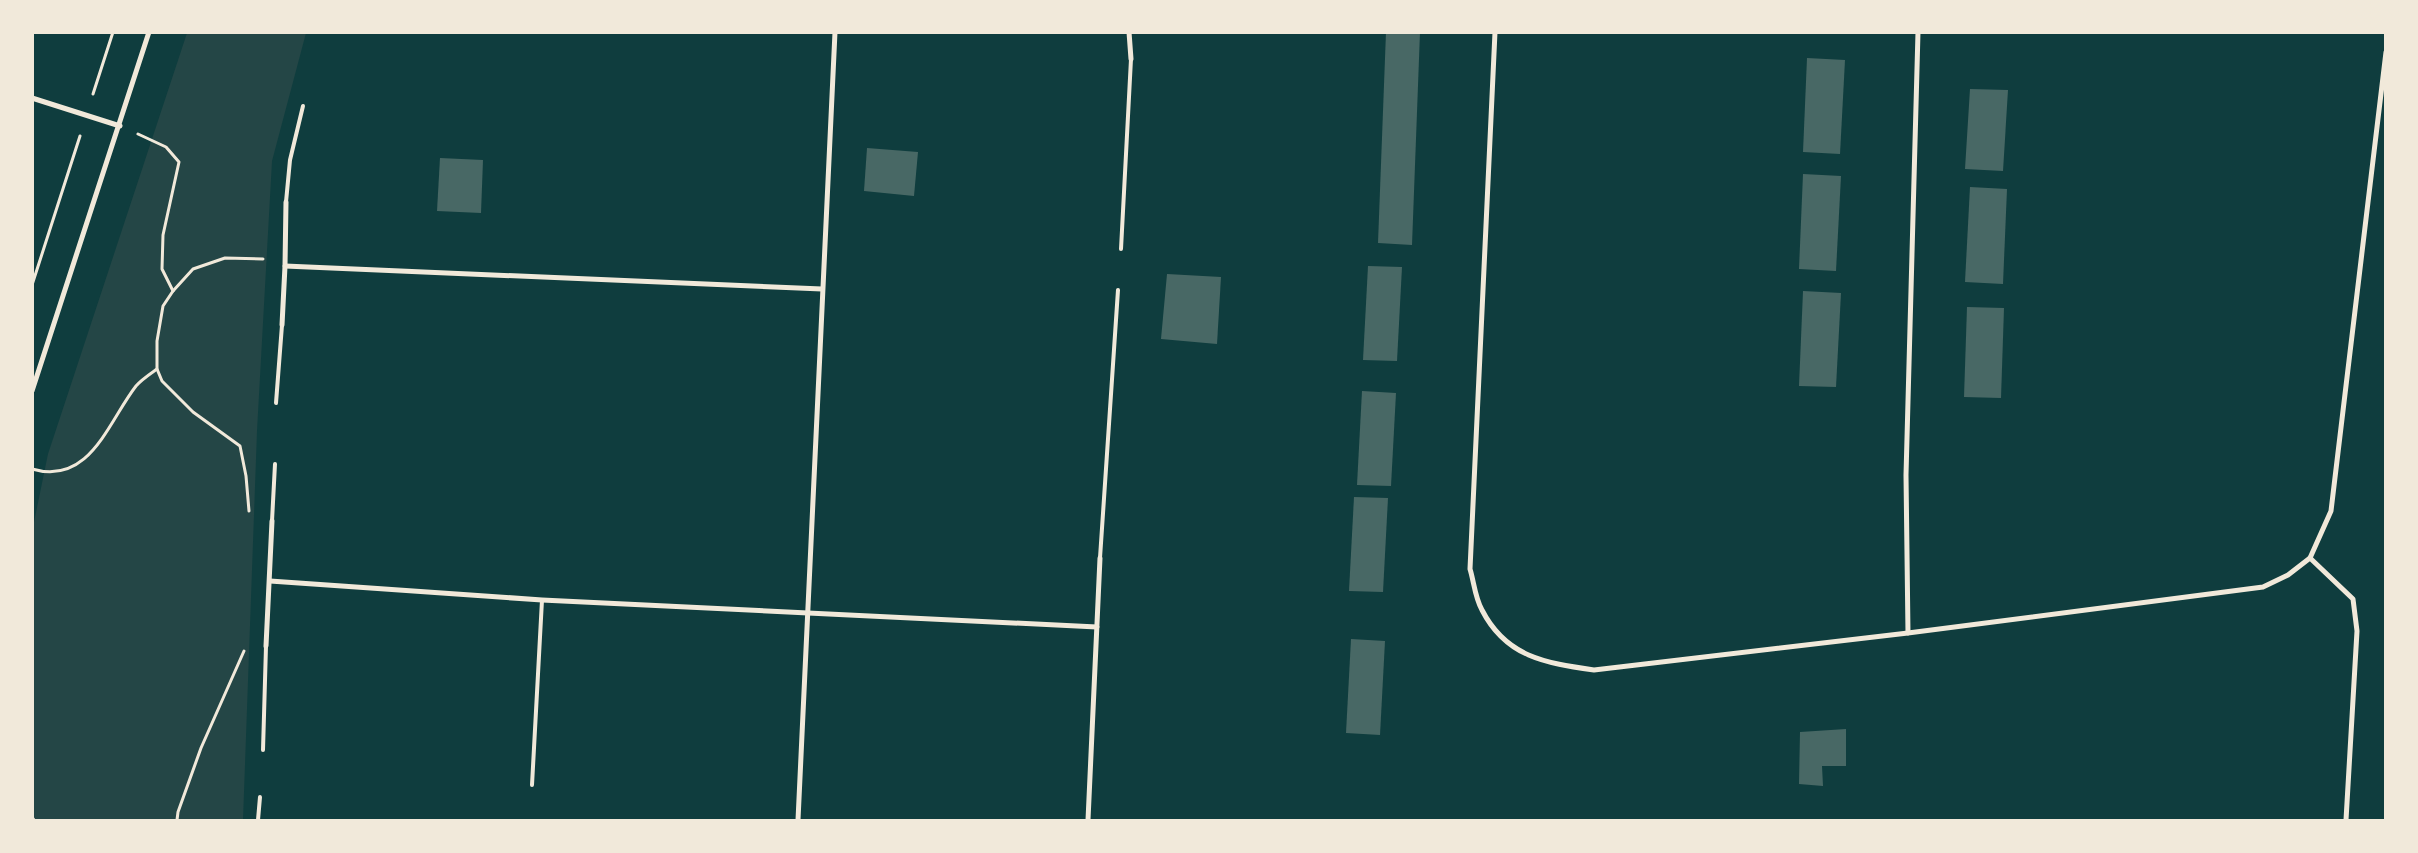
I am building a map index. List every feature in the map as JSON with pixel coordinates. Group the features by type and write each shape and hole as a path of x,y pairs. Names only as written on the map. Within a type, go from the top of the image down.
{"street":[{"path":"32,391 120,126 149,32"},
{"path":"798,820 806,612 835,32"},
{"path":"1129,32 1131,58"},
{"path":"1495,32 1470,569 1481,608 1499,637 1524,653 1552,664 1594,670 1908,633 2263,587 2288,574 2310,558 2331,511 2386,52"},
{"path":"1908,633 1906,475 1918,32"},
{"path":"32,98 120,126"},
{"path":"282,325 286,266 286,202"},
{"path":"286,266 822,289"},
{"path":"266,646 272,521"},
{"path":"1088,820 1100,558"},
{"path":"2310,558 2353,599 2357,631 2346,820"},
{"path":"270,582 542,600 1097,627"}],"lane":[{"path":"1121,249 1131,58"},
{"path":"286,202 290,160 303,106"},
{"path":"1100,558 1118,290"},
{"path":"276,403 282,325"},
{"path":"272,521 275,464"},
{"path":"532,785 542,600"},
{"path":"263,750 266,646"},
{"path":"258,820 260,797"}],"path":[{"path":"32,285 113,32"},
{"path":"120,126 166,147 179,162 163,235 162,269 173,290"},
{"path":"272,521 250,519 246,476 240,446 193,412 162,381 157,369 157,341 163,306 173,290 194,269 225,258 285,259"},
{"path":"32,469 46,473 70,469 94,452 137,385 157,369"},
{"path":"177,820 200,748 242,651 266,646"}],"shaded area":[{"path":"187,33 306,33 272,161 257,431 243,820 33,820 33,527 48,454"}],"building":[{"path":"1386,32 1420,32 1412,245 1378,243"},
{"path":"1807,58 1845,60 1840,154 1803,152"},
{"path":"1970,89 2008,90 2003,171 1965,169"},
{"path":"867,148 918,152 914,196 864,191"},
{"path":"440,158 483,160 481,213 437,211"},
{"path":"1803,174 1841,176 1836,271 1799,269"},
{"path":"1970,187 2007,189 2003,284 1965,282"},
{"path":"1368,266 1402,267 1397,361 1363,360"},
{"path":"1167,274 1221,277 1217,344 1161,339"},
{"path":"1803,291 1841,293 1836,387 1799,386"},
{"path":"1967,307 2004,308 2001,398 1964,397"},
{"path":"1362,391 1396,393 1391,486 1357,485"},
{"path":"1354,497 1388,498 1383,592 1349,591"},
{"path":"1351,639 1385,641 1380,735 1346,733"},
{"path":"1846,729 1846,766 1822,766 1823,786 1799,784 1800,732"}]}
